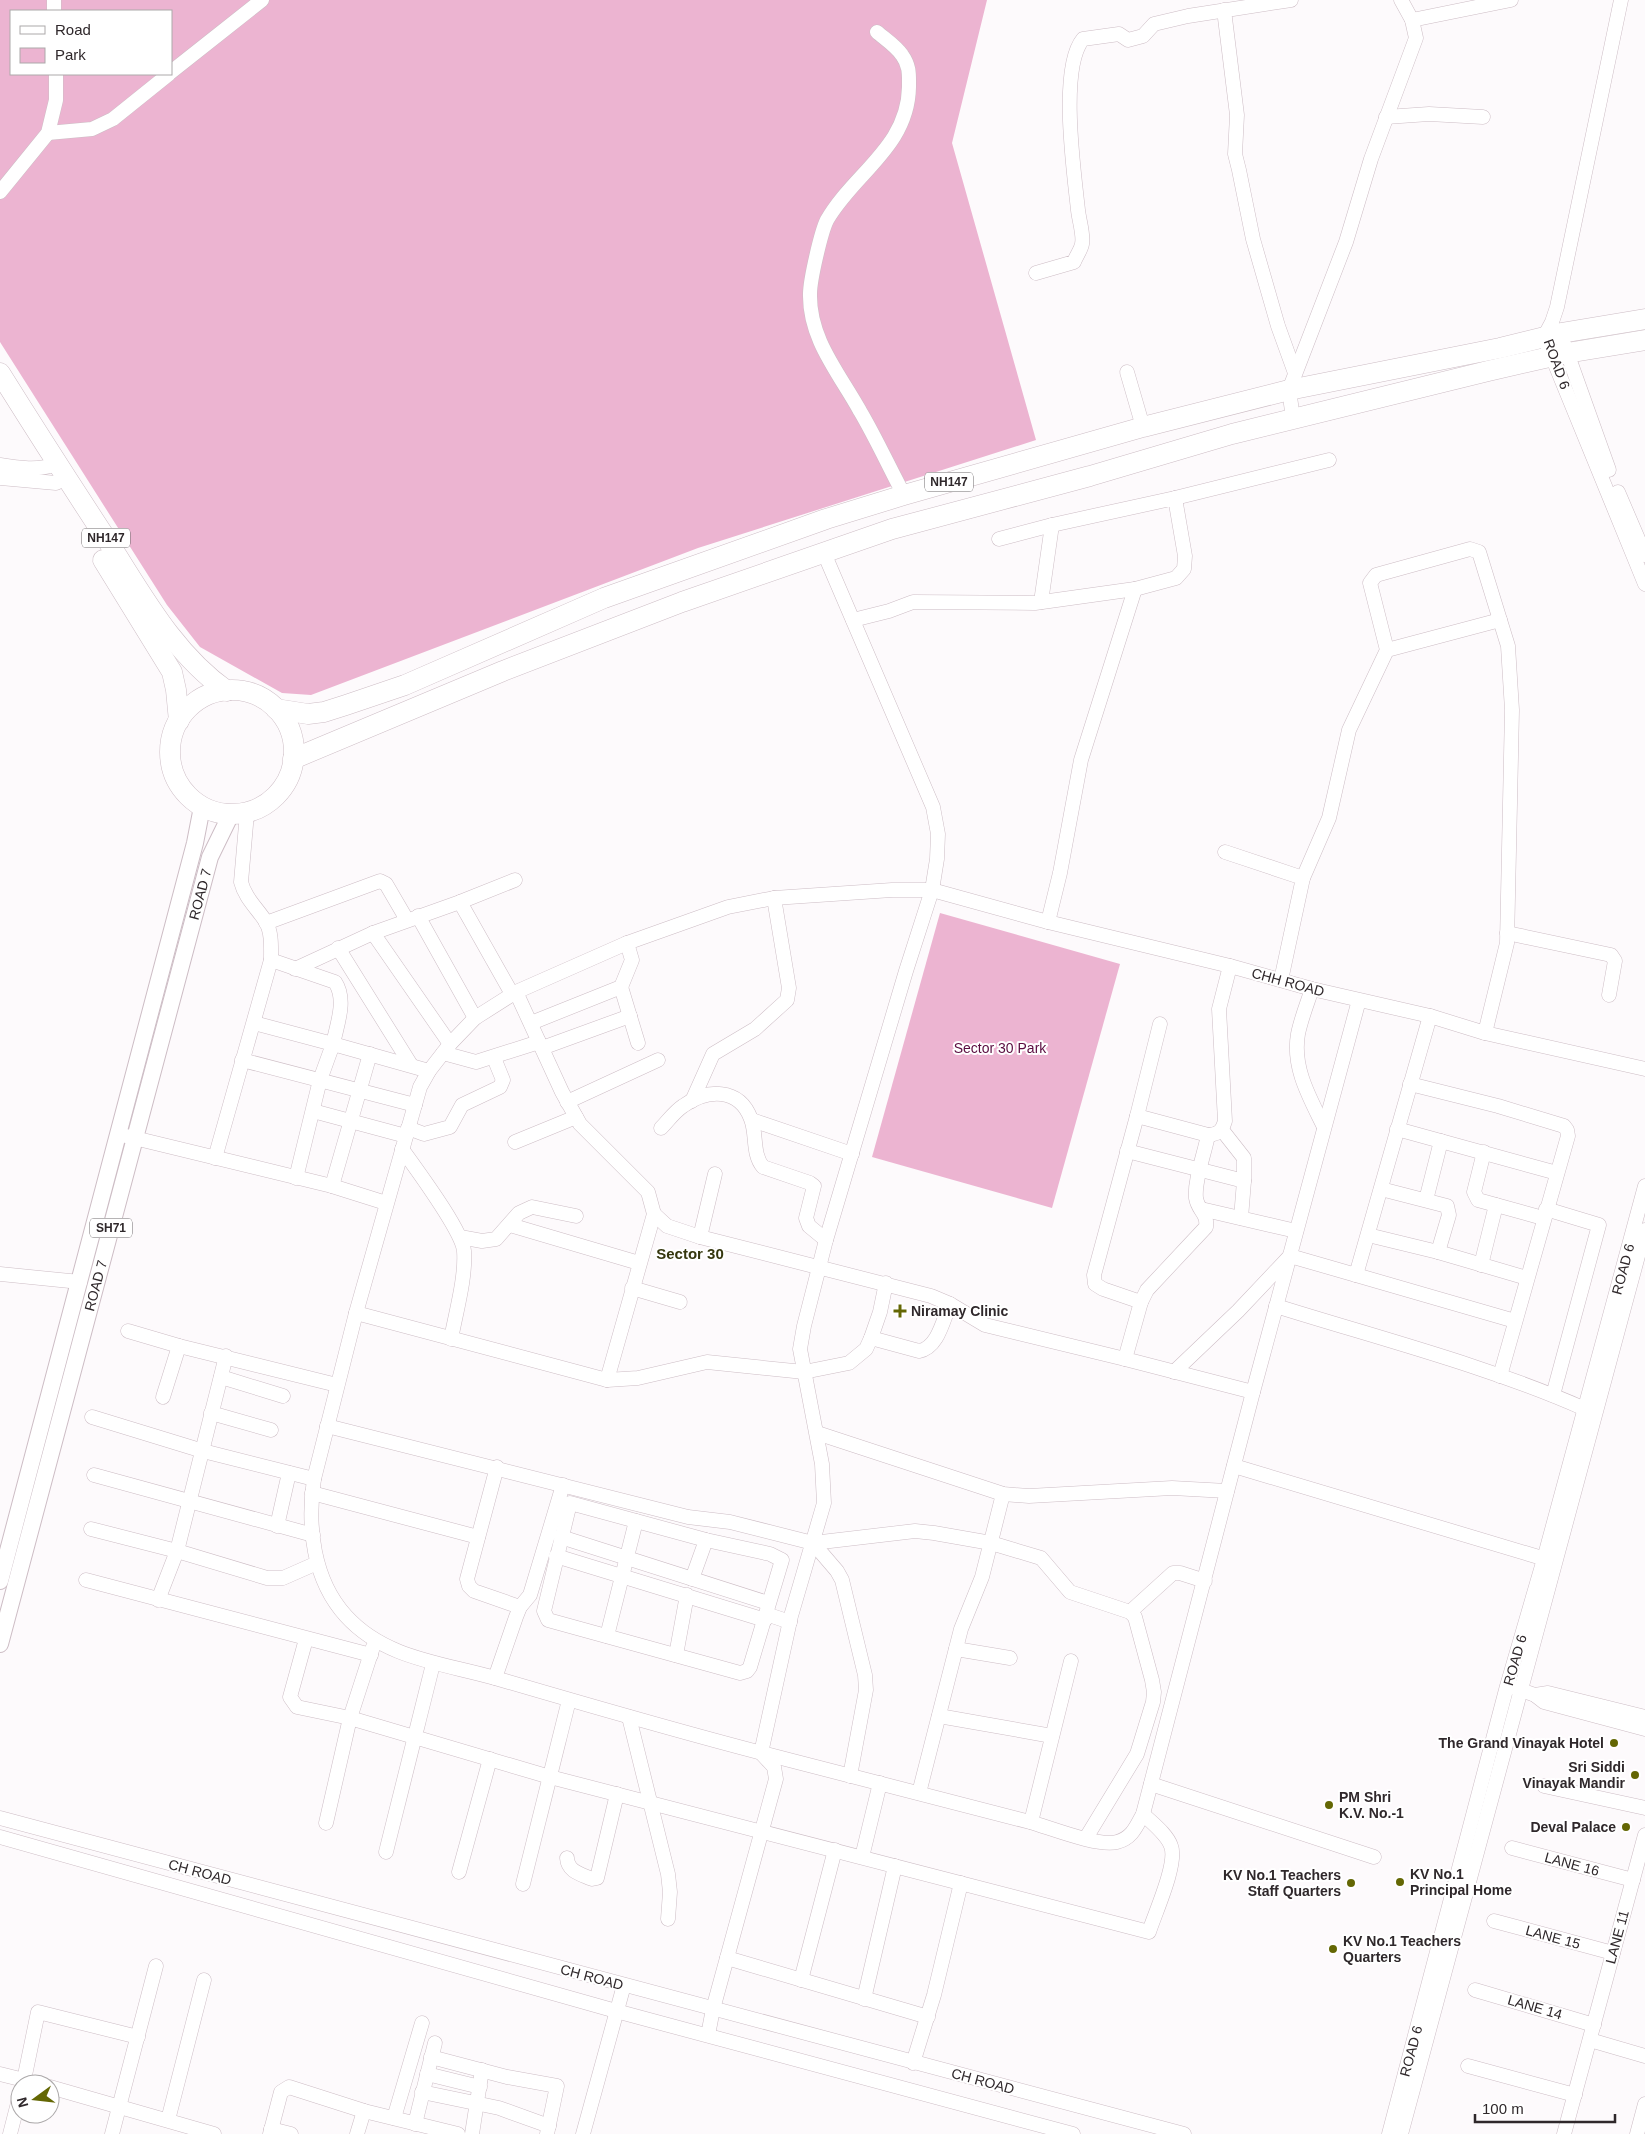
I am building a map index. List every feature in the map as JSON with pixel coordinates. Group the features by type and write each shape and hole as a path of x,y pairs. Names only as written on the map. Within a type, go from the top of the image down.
{"highway":[{"name":"NH147","path":"276,709 308,714 324,712 405,685 604,598 826,518 1143,428 1292,382 1552,331 1645,319"},
{"name":"NH147","path":"293,759 557,650 682,602 892,529 1090,476 1232,434 1294,418 1559,355 1645,340"},
{"name":"NH147","path":"0,373 172,672 179,720"},
{"name":"NH147","path":"0,396 162,626 190,660 208,678 227,691"},
{"name":"NH147","path":"227,691 250,693 263,699 276,709 289,728 293,742 293,759 286,783 278,794 265,805 239,814 216,812 202,806 188,796 178,783 172,766 170,748 179,720 197,701 211,694 227,691"}],"main road":[{"name":"ROAD 7","path":"0,1581 193,853 202,806"},
{"name":"ROAD 7","path":"0,1644 210,857 239,814"}],"street":[{"path":"172,71 262,0"},
{"path":"1036,273 1074,262 1082,243 1070,134 1073,58 1083,39 1119,34 1128,40 1144,36 1154,24 1188,16 1291,0"},
{"path":"1292,382 1346,242 1371,159 1416,38 1412,20 1401,0"},
{"path":"1412,20 1510,0"},
{"path":"1552,331 1621,0"},
{"path":"1224,10 1237,115 1235,154 1253,238 1292,382 1294,418"},
{"path":"877,32 902,54 909,68 909,103 903,121 893,140 858,180 827,221 810,293 812,322 817,337 861,412 904,495"},
{"path":"0,192 48,133 56,100 56,75"},
{"path":"48,133 92,128 113,118 167,75"},
{"path":"1386,117 1429,114 1483,117"},
{"name":"ROAD 6","path":"1552,331 1559,355 1645,584"},
{"name":"ROAD 6","path":"1559,355 1645,555"},
{"path":"1126,372 1143,428"},
{"path":"999,539 1329,460"},
{"path":"0,464 56,473"},
{"path":"0,478 56,473"},
{"path":"853,620 889,611 913,602 1041,602 1135,589 1176,578 1184,569 1185,556 1175,498"},
{"path":"1041,602 1052,525"},
{"path":"1280,980 1303,878 1329,818 1349,730 1387,650 1370,583 1372,578 1376,575 1470,549 1480,552 1508,646 1512,710 1507,943 1485,1033"},
{"path":"708,2035 713,2009 776,1779 774,1767 762,1753 790,1622 814,1543 824,1496 824,1482 817,1433 800,1348 826,1240 906,970 932,890 937,859 938,834 933,807 824,553"},
{"path":"1048,922 1060,873 1081,760 1135,589"},
{"path":"1387,650 1500,620"},
{"path":"215,1158 254,1023 270,960 272,942 266,923 244,892 241,882 239,814"},
{"path":"1225,852 1303,878"},
{"path":"295,969 373,933 515,880"},
{"path":"266,923 380,881 386,884 413,918 475,1018"},
{"name":"CHH ROAD","path":"1359,1000 1253,1392 1143,1814 1132,1835 1116,1842 1098,1842 1031,1822 762,1753 495,1678 433,1664 403,1654 374,1639 346,1617 327,1590 317,1563 313,1535 313,1486 356,1313 420,1087 446,1048 475,1018 514,993 627,943 728,906 774,898 892,890 932,890 1048,922 1230,966 1312,989 1430,1016 1485,1033 1645,1069"},
{"path":"692,1101 712,1054 748,1034 787,1000 789,988 774,898"},
{"path":"460,902 531,1024 567,1102 580,1124 648,1192 654,1214 666,1226 700,1237 931,1296 950,1304 985,1325 1253,1392"},
{"path":"373,933 446,1048 470,1062 482,1061 540,1045 630,1016"},
{"path":"1507,933 1610,955 1615,961 1609,995"},
{"path":"627,943 632,960 621,986 638,1042"},
{"path":"338,948 411,1065"},
{"path":"270,960 335,982 340,990 341,1002 333,1044 320,1080 296,1178"},
{"path":"1136,1116 1208,1135 1216,1134 1222,1130 1225,1121 1218,1009 1230,966"},
{"path":"531,1024 621,986"},
{"path":"1312,989 1298,1035 1297,1054 1303,1085 1324,1127"},
{"path":"1356,1275 1430,1016"},
{"path":"254,1023 429,1071"},
{"path":"1141,1302 1103,1289 1096,1284 1094,1275 1160,1024"},
{"path":"332,1186 370,1054"},
{"path":"313,1111 405,1138 450,1127 462,1105 500,1087 503,1080 494,1058"},
{"path":"242,1060 415,1105"},
{"path":"567,1102 658,1060"},
{"path":"1410,1084 1498,1106 1564,1126 1567,1130 1568,1136 1500,1376"},
{"path":"661,1128 678,1110 692,1101 713,1094 731,1096 741,1102 752,1120 758,1157 763,1168 814,1186 806,1218 807,1222 826,1240"},
{"path":"515,1142 576,1117"},
{"path":"752,1120 852,1154"},
{"path":"1397,1129 1557,1173"},
{"path":"1222,1130 1244,1158 1241,1218"},
{"path":"118,1134 332,1186 386,1203"},
{"path":"1125,1359 1141,1302 1147,1290 1206,1228 1207,1218 1196,1200 1196,1190 1208,1135"},
{"path":"405,1138 460,1237 464,1248 464,1262 451,1339"},
{"path":"1426,1200 1441,1141"},
{"path":"1127,1151 1244,1181"},
{"path":"1484,1152 1474,1192 1478,1200 1599,1225 1553,1395"},
{"path":"700,1237 715,1174"},
{"name":"ROAD 6","path":"1550,1560 1585,1409 1645,1186"},
{"path":"1381,1189 1447,1206 1449,1210 1438,1252"},
{"path":"1481,1264 1496,1205"},
{"path":"460,1237 496,1239 519,1213 532,1208 576,1216"},
{"path":"1201,1209 1296,1231"},
{"path":"607,1380 654,1214"},
{"path":"510,1225 639,1263"},
{"name":"ROAD 6","path":"1389,2134 1645,1230"},
{"path":"1368,1235 1438,1252 1527,1278"},
{"path":"1174,1372 1238,1311 1290,1256 1515,1321"},
{"path":"0,1274 80,1282"},
{"path":"356,1313 607,1380 638,1378 707,1362 804,1372 849,1364 866,1349 872,1338 880,1312 886,1283"},
{"path":"632,1288 680,1302"},
{"path":"872,1338 919,1351 927,1349 932,1345 950,1304"},
{"path":"1276,1306 1500,1376 1585,1409"},
{"path":"128,1331 179,1346 226,1356 337,1386"},
{"path":"163,1397 179,1346"},
{"path":"158,1600 177,1551 226,1356"},
{"path":"221,1377 283,1396"},
{"path":"211,1413 271,1430"},
{"path":"92,1418 203,1451 289,1473 313,1486 478,1537"},
{"path":"327,1426 497,1467 688,1517 730,1522 814,1543 915,1531 991,1543 1041,1558 1070,1592 1130,1612 1135,1617 1154,1692 1153,1702 1137,1754 1086,1838"},
{"path":"817,1433 1003,1494 1029,1496 1172,1488 1227,1491"},
{"path":"1234,1466 1550,1560"},
{"path":"497,1467 468,1579 469,1586 474,1591 520,1608"},
{"path":"278,1526 289,1473"},
{"path":"94,1476 313,1535"},
{"path":"495,1678 520,1608 530,1595 555,1546 570,1503 706,1540 770,1554 782,1560 750,1667 747,1671 740,1673 548,1620 545,1617 544,1611 555,1546 563,1485"},
{"path":"919,1793 961,1629 982,1577 1003,1494"},
{"path":"607,1636 636,1521"},
{"path":"90,1529 177,1551 275,1580 317,1563"},
{"path":"692,1579 706,1540"},
{"path":"814,1543 842,1580 865,1675 865,1703 850,1776"},
{"path":"555,1546 626,1558 692,1579 790,1622"},
{"path":"555,1546 622,1577 687,1595 766,1612"},
{"path":"1130,1612 1173,1573 1180,1573 1205,1581"},
{"path":"86,1580 371,1656"},
{"path":"676,1656 687,1595"},
{"path":"306,1639 290,1697 298,1707 350,1718 550,1777 1149,1932 1173,1860 1171,1846 1167,1838 1143,1814"},
{"path":"326,1823 350,1718 371,1656 374,1639"},
{"path":"956,1649 1010,1658"},
{"path":"1031,1822 1071,1661"},
{"path":"386,1852 433,1664"},
{"path":"1514,1688 1534,1695 1544,1702 1645,1729"},
{"name":"ROAD 6","path":"1401,2134 1514,1688"},
{"path":"1534,1695 1548,1693 1645,1717"},
{"path":"523,1884 569,1700"},
{"path":"629,1716 668,1874 670,1892 668,1919"},
{"path":"939,1716 1052,1736"},
{"path":"459,1872 490,1759"},
{"path":"862,1857 880,1783"},
{"path":"1151,1784 1374,1857"},
{"path":"1544,1786 1645,1808"},
{"path":"567,1858 568,1867 571,1870 592,1880 597,1878 617,1794"},
{"name":"CH ROAD","path":"0,1818 1184,2134"},
{"name":"LANE 11","path":"1564,2134 1645,1835"},
{"name":"CH ROAD","path":"0,1838 616,2011 1073,2134"},
{"name":"LANE 16","path":"1512,1848 1633,1880"},
{"path":"801,1980 835,1850"},
{"path":"864,1998 895,1866"},
{"path":"913,2063 928,2017 962,1883"},
{"name":"LANE 15","path":"1494,1920 1613,1953"},
{"path":"727,1958 928,2017"},
{"path":"112,2134 156,1966"},
{"path":"168,2120 204,1980"},
{"path":"583,2134 624,1986"},
{"name":"LANE 14","path":"1475,1990 1594,2025"},
{"path":"25,2074 38,2012 138,2037"},
{"path":"394,2118 422,2023"},
{"path":"1590,2040 1645,2056"},
{"path":"414,2124 422,2092 433,2050 482,2070 557,2086 548,2130 499,2108 422,2092"},
{"path":"1468,2066 1575,2095"},
{"path":"472,2134 482,2070"},
{"path":"427,2074 480,2087"},
{"path":"291,2134 271,2131 281,2092 290,2087 364,2111 458,2134"},
{"path":"60,2090 214,2134"},
{"path":"1636,2134 1645,2104"},
{"path":"357,2134 364,2111"}],"green space":[{"path":"0,0 987,0 952,143 1036,440 698,548 311,695 282,693 200,647 167,605 0,342"},
{"name":"Sector 30 Park","path":"940,913 1120,964 1052,1208 872,1157"}],"place":[{"name":"Niramay Clinic","path":"900,1311"},
{"name":"The Grand Vinayak Hotel","path":"1614,1743"},
{"name":"Sri Siddi Vinayak Mandir","path":"1635,1775"},
{"name":"PM Shri K.V. No.-1","path":"1329,1805"},
{"name":"Deval Palace","path":"1626,1827"},
{"name":"KV No.1 Principal Home","path":"1400,1882"},
{"name":"KV No.1 Teachers Staff Quarters","path":"1351,1883"},
{"name":"KV No.1 Teachers Quarters","path":"1333,1949"}],"district":[{"name":"Sector 30","path":"690,1253"}]}
